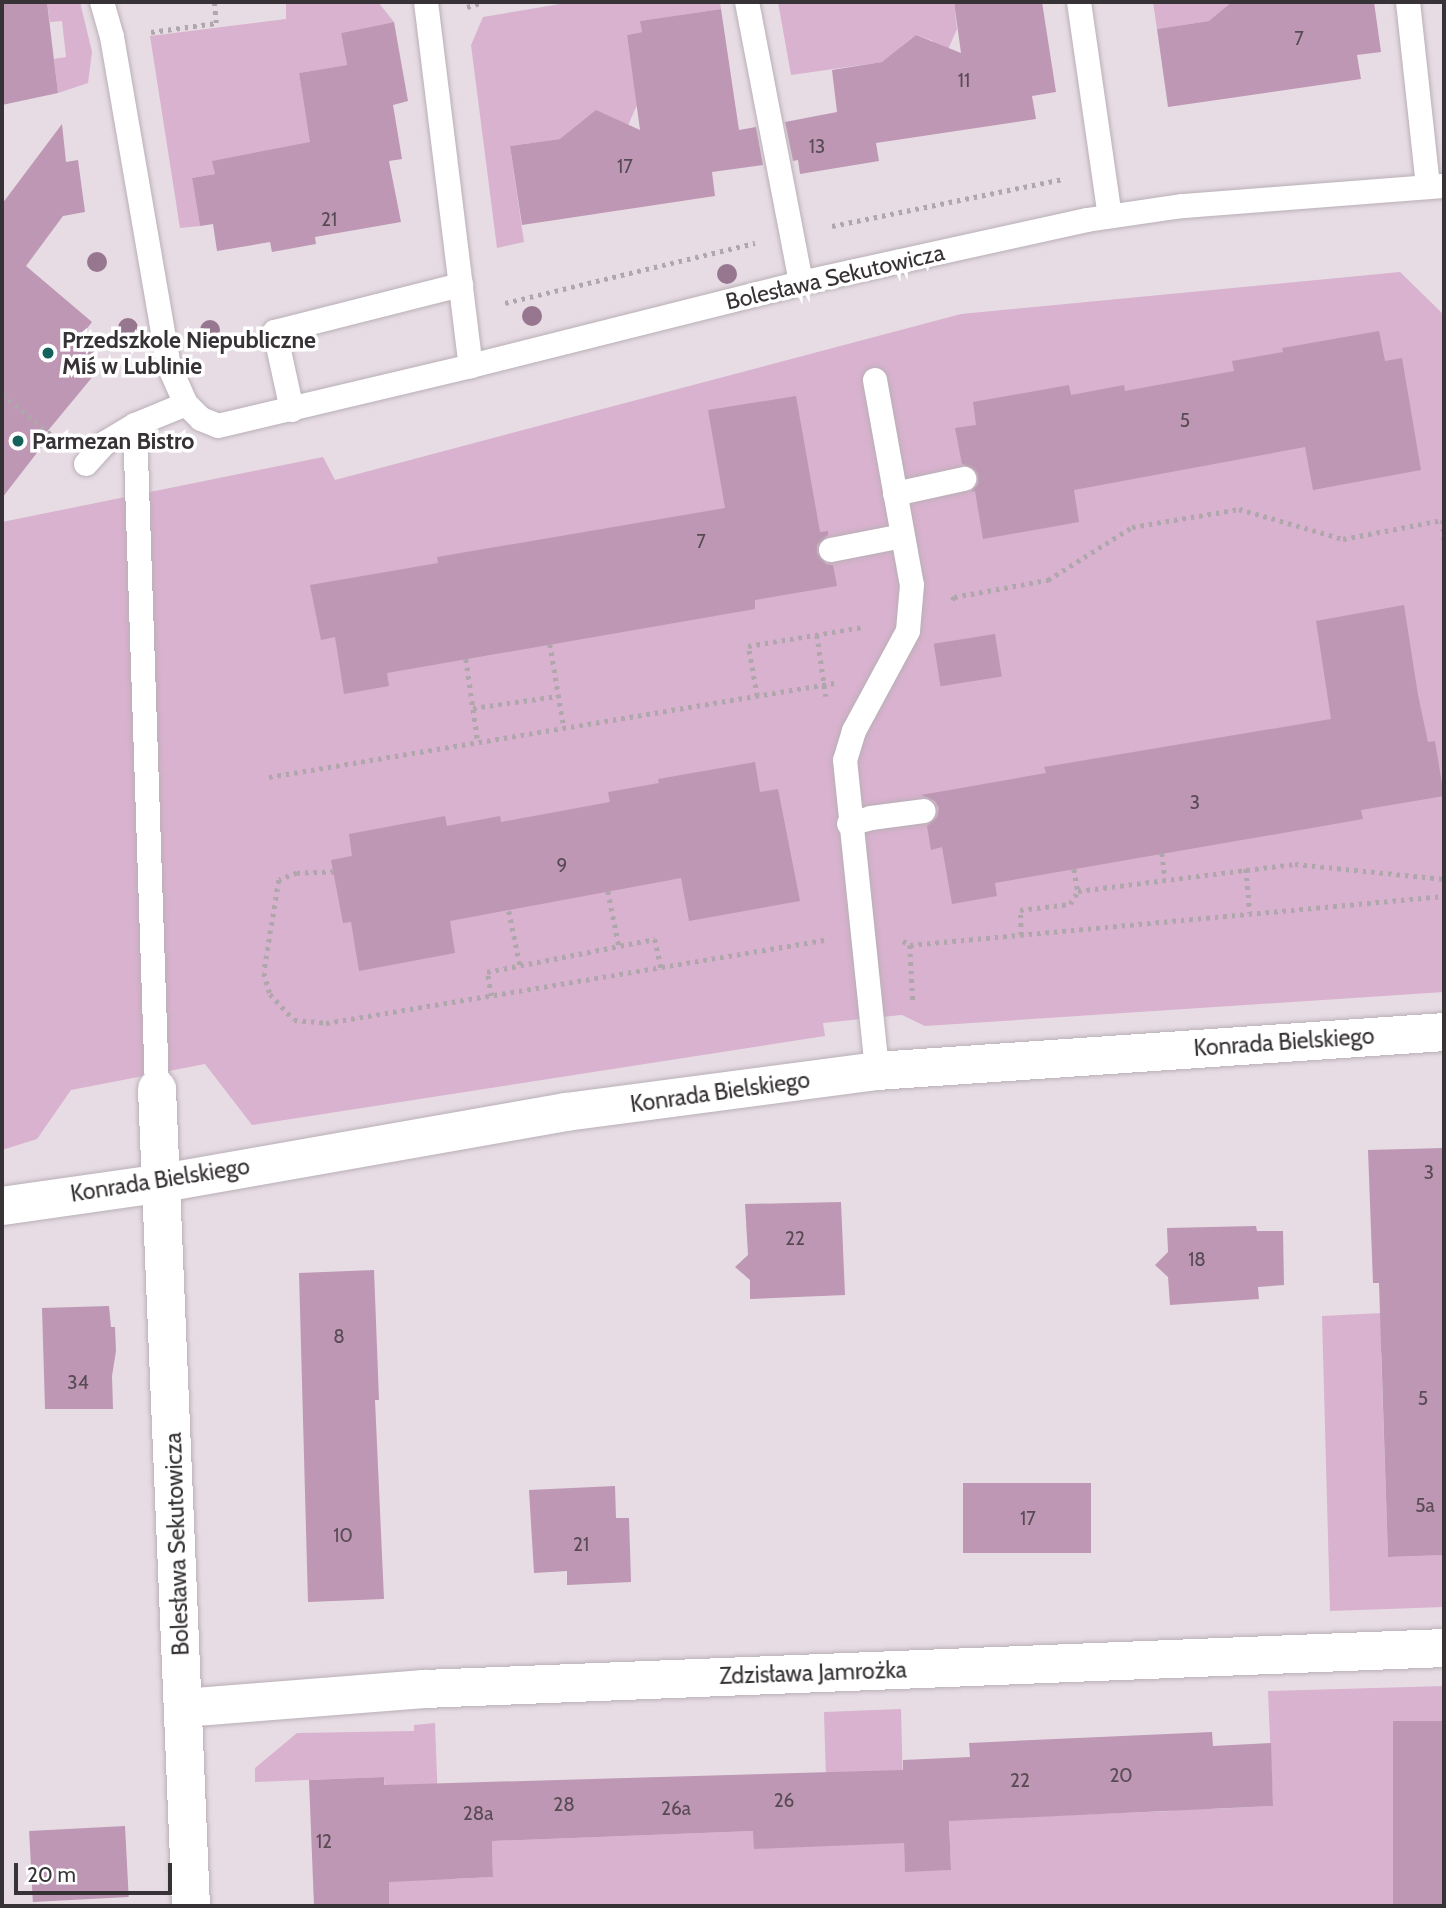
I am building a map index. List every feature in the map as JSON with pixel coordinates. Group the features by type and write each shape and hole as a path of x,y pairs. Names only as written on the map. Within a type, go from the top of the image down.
{"street":[{"name":"Konrada Bielskiego","path":"2,1206 163,1183 566,1112 877,1071 1444,1032"},
{"name":"Bolesława Sekutowicza","path":"157,1089 191,1906"},
{"name":"Zdzisława Jamrożka","path":"183,1708 424,1689 1444,1648"}],"lane":[{"path":"86,464 105,443 135,425 186,404 169,366 112,37 102,2"},
{"path":"426,2 471,366"},
{"path":"747,2 801,283"},
{"path":"1079,2 1110,216"},
{"path":"1408,2 1436,186"},
{"name":"Bolesława Sekutowicza","path":"186,404 201,419 218,426 236,423 801,283 1110,216 1183,206 1436,186"},
{"path":"292,410 275,332 461,285"},
{"path":"875,380 912,585 908,631 854,731 845,760 849,824 877,1071"},
{"path":"135,425 157,1089"},
{"path":"895,494 964,479"},
{"path":"831,550 904,536"},
{"path":"849,824 871,818 924,811"}],"path":[{"path":"112,37 216,23 214,2"},
{"path":"462,15 468,4 483,2"},
{"path":"503,303 675,260 790,235 1051,180 1104,174"},
{"path":"2,394 86,464"},
{"path":"948,609 954,597 1048,580 1132,527 1239,509 1343,539 1443,520 1444,542"},
{"path":"757,696 748,646 871,626 866,637"},
{"path":"550,644 564,728"},
{"path":"466,659 478,742"},
{"path":"269,776 846,681"},
{"path":"473,708 558,696"},
{"path":"1162,853 1165,878"},
{"path":"1077,891 1295,864 1444,879"},
{"path":"1021,935 1020,910 1070,904 1077,891 1074,869"},
{"path":"1246,869 1250,914"},
{"path":"334,872 297,873 279,880 264,973 270,994 294,1020 326,1023 830,939"},
{"path":"607,891 619,946"},
{"path":"893,936 910,944 1444,895"},
{"path":"509,911 520,965"},
{"path":"491,996 487,972 655,939 661,968"},
{"path":"910,944 912,1009"}],"shaded area":[{"path":"47,2 80,2 92,52 88,83 58,93 54,59 66,57 62,21 50,22"},
{"path":"286,2 378,2 394,22 341,33 347,65 299,73 305,110 321,158 242,156 213,161 215,174 192,178 200,226 180,228 150,36 286,19"},
{"path":"572,2 720,2 721,9 641,21 642,32 627,35 637,105 626,130 510,146 524,242 497,248 471,45 483,17"},
{"path":"778,2 954,2 957,29 946,54 935,56 933,41 916,35 902,46 904,59 791,75"},
{"path":"1153,2 1232,2 1228,6 1229,18 1157,29"},
{"path":"1400,272 1442,313 1444,992 925,1026 902,1015 823,1023 825,1036 252,1125 205,1064 71,1090 37,1139 2,1150 2,522 323,457 335,480 961,314"},
{"path":"1444,1310 1444,1349 1381,1352 1388,1557 1444,1555 1444,1607 1330,1611 1322,1316"},
{"path":"1444,1686 1444,1721 1393,1723 1398,1906 389,1906 384,1777 255,1782 255,1768 297,1733 414,1731 414,1725 435,1723 439,1830 455,1879 493,1877 492,1841 753,1831 828,1846 824,1712 901,1709 905,1871 951,1870 949,1820 1172,1811 1172,1799 1213,1809 1273,1806 1268,1691"}],"building":[{"path":"2,2 47,2 58,93 2,105"},
{"path":"954,2 1042,2 1056,92 1032,96 1036,119 876,143 879,161 800,174 798,160 793,161 785,122 837,112 832,70 882,62 916,35 961,53"},
{"path":"1232,2 1374,2 1381,52 1357,55 1361,79 1168,107 1157,29 1209,21"},
{"path":"721,9 739,130 756,127 763,165 712,172 715,196 522,225 510,146 560,139 596,110 640,130 627,35 642,32 640,21"},
{"path":"394,22 408,101 393,105 402,159 389,161 401,222 315,237 316,244 272,252 270,242 217,251 213,224 200,226 192,178 215,174 212,161 310,142 299,73 347,65 341,33"},
{"path":"62,124 66,162 78,160 85,212 63,216 26,266 92,322 85,331 101,345 88,361 99,369 46,433 50,436 2,498 2,204"},
{"path":"1379,331 1385,361 1402,358 1421,470 1313,490 1305,447 1074,490 1079,522 983,539 975,491 971,492 978,484 978,475 974,469 962,464 955,428 976,425 973,402 1069,385 1071,395 1124,385 1125,391 1234,371 1232,361 1283,352 1282,348"},
{"path":"796,396 820,532 828,531 828,535 817,545 817,553 826,564 833,565 837,586 755,600 755,609 387,673 389,686 344,694 335,637 321,640 310,585 438,563 437,557 725,508 708,410"},
{"path":"1404,605 1418,695 1428,742 1435,741 1444,796 1361,810 1363,819 995,883 997,896 952,904 942,847 931,850 927,826 937,817 939,808 935,801 921,795 1046,773 1044,767 1331,719 1316,621"},
{"path":"995,634 1002,676 940,686 934,644"},
{"path":"755,762 760,792 778,789 800,901 689,921 681,878 450,921 455,953 359,971 351,922 343,923 331,860 352,856 349,834 445,816 447,826 500,816 501,822 610,802 608,792 659,783 658,779"},
{"path":"1444,1148 1444,1555 1388,1557 1379,1283 1373,1283 1368,1150"},
{"path":"841,1202 845,1295 750,1299 750,1280 735,1267 748,1255 745,1204"},
{"path":"1256,1226 1257,1231 1283,1231 1284,1285 1258,1287 1259,1299 1170,1305 1168,1277 1155,1265 1168,1252 1167,1228"},
{"path":"374,1270 379,1400 375,1400 384,1599 308,1602 299,1273"},
{"path":"109,1306 111,1327 115,1327 116,1351 112,1376 113,1409 45,1409 42,1308"},
{"path":"963,1483 1091,1483 1091,1553 963,1553"},
{"path":"615,1486 616,1518 629,1518 631,1582 567,1585 567,1571 534,1573 529,1490"},
{"path":"1393,1721 1444,1721 1444,1906 1393,1906"},
{"path":"1212,1732 1213,1746 1271,1743 1273,1806 949,1821 951,1870 905,1872 904,1843 754,1849 753,1831 492,1841 493,1877 389,1882 389,1906 314,1906 309,1780 384,1777 384,1785 903,1770 903,1760 970,1757 969,1743"},
{"path":"125,1826 129,1897 33,1902 29,1831"}],"place":[{"name":"Przedszkole Niepubliczne Miś w Lublinie","path":"48,353"},
{"name":"Parmezan Bistro","path":"18,441"}]}
